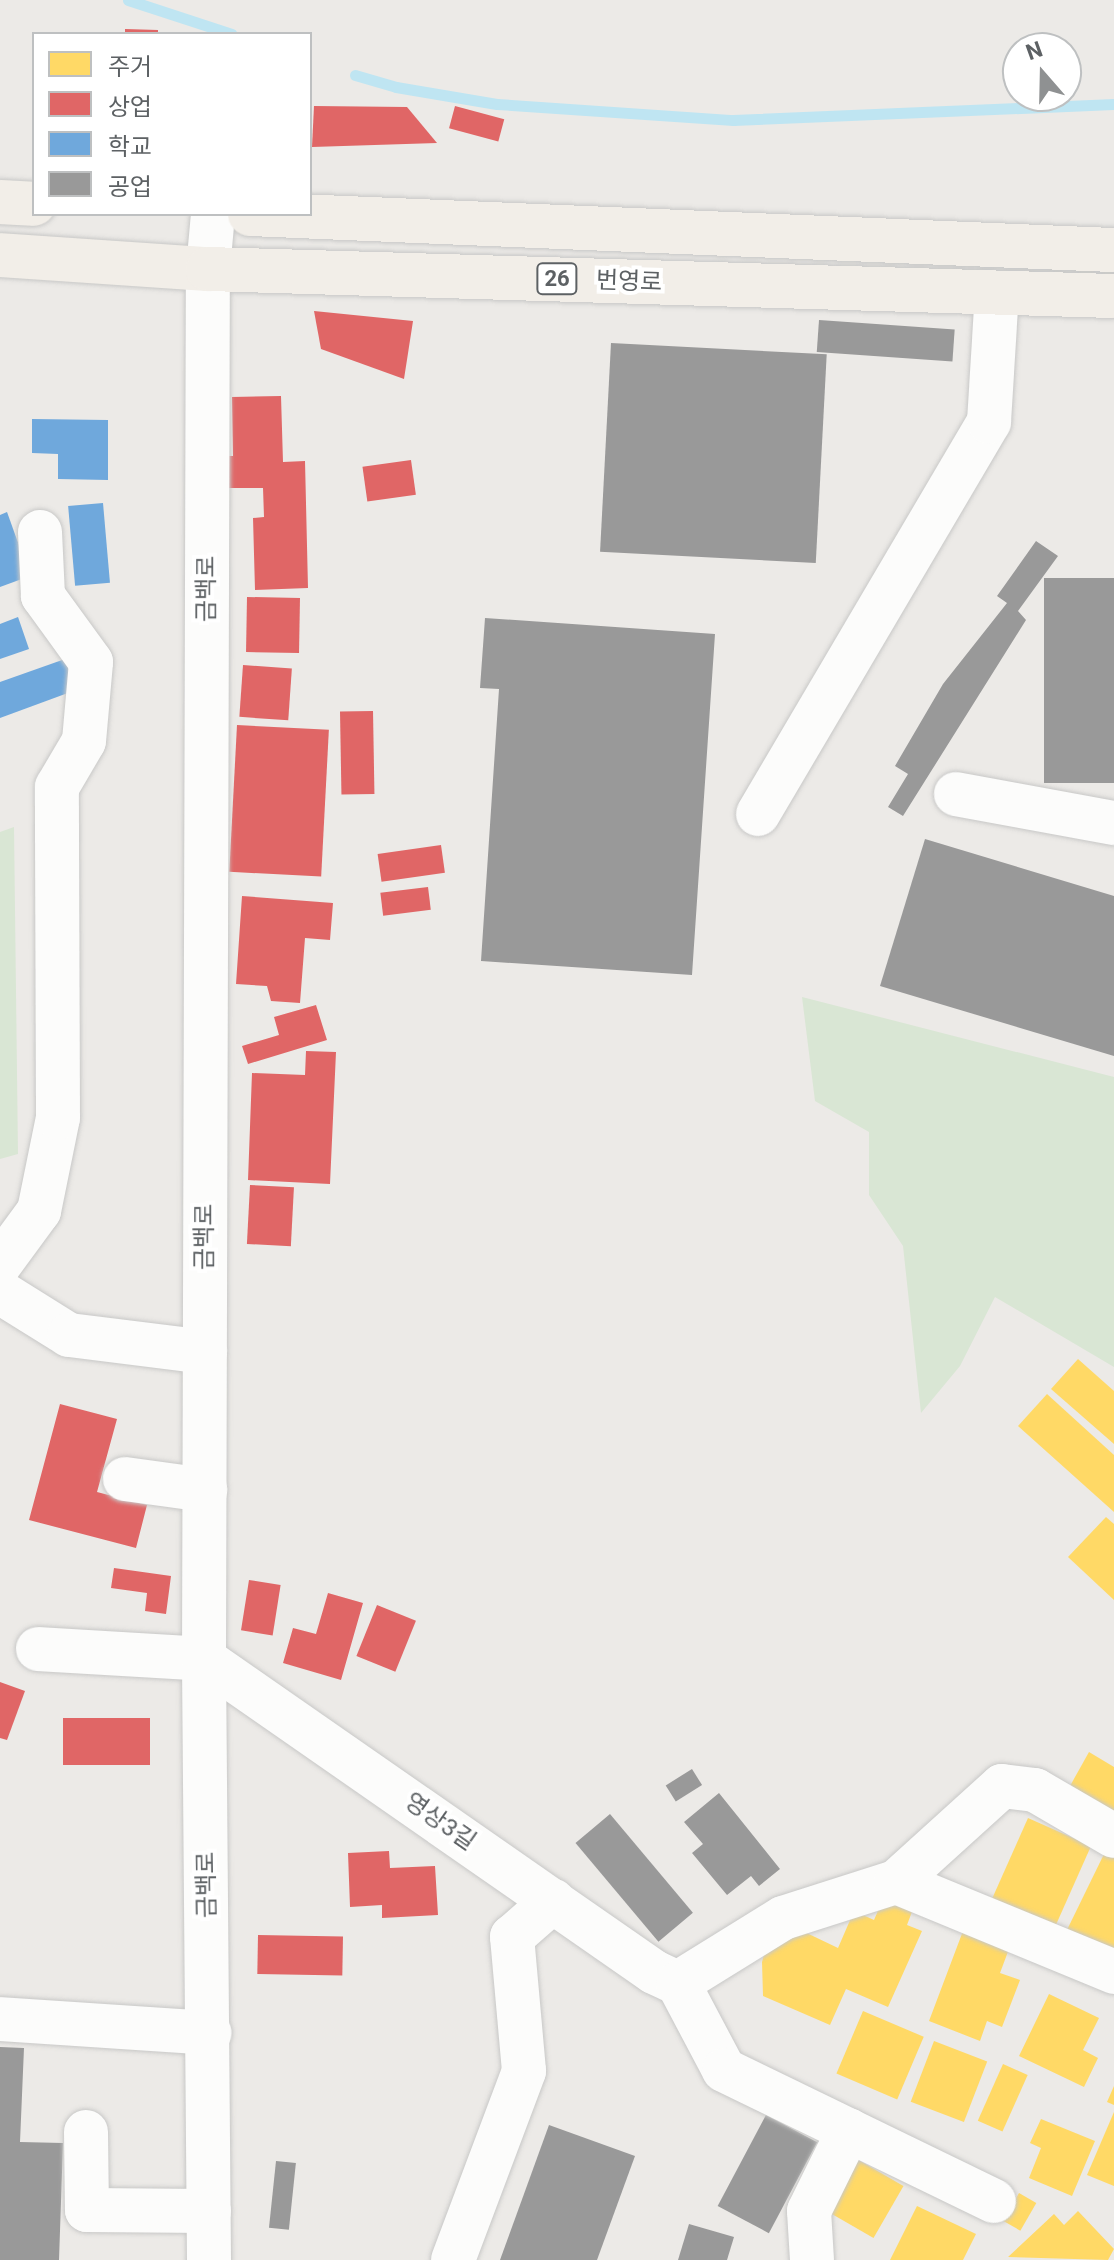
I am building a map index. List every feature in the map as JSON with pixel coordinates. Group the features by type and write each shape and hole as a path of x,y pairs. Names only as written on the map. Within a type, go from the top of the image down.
{"main road":[{"path":"0,202 32,204"},
{"name":"26","path":"298,216 1114,250"},
{"name":"번영로","path":"0,255 208,269 1114,296"}],"street":[{"name":"금백로","path":"209,2260 210,2033 204,1659 208,269 213,216"},
{"path":"758,814 989,422 997,293"},
{"path":"0,1264 39,1211 58,1118 57,787 84,741 91,662 43,596 40,532"},
{"path":"956,794 1114,823"},
{"path":"0,1292 69,1335 205,1352"},
{"path":"125,1479 205,1490"},
{"path":"38,1649 204,1659"},
{"name":"영상3길","path":"204,1659 553,1901 678,1983 724,2070 994,2201"},
{"path":"678,1983 783,1918 896,1882 1002,1786 1035,1790 1114,1836"},
{"path":"896,1882 1114,1972"},
{"path":"453,2260 524,2071 512,1937 553,1901"},
{"path":"0,2019 210,2033"},
{"path":"812,2260 809,2211 849,2130"},
{"path":"86,2132 87,2210 209,2211"}],"green space":[{"path":"14,827 18,1154 0,1159 0,832"},
{"path":"802,997 1114,1077 1114,1367 995,1297 960,1366 921,1413 903,1246 869,1195 869,1132 815,1101"}],"building: 주거":[{"path":"1078,1359 1114,1391 1114,1444 1051,1389"},
{"path":"1047,1394 1114,1455 1114,1512 1018,1426"},
{"path":"1106,1517 1114,1524 1114,1600 1068,1557"},
{"path":"1089,1752 1114,1767 1114,1812 1070,1786"},
{"path":"1028,1818 1091,1846 1053,1931 990,1903"},
{"path":"1105,1852 1114,1856 1114,1957 1065,1934"},
{"path":"884,1897 913,1909 907,1925 922,1931 888,2007 846,1989 830,2025 763,1996 762,1962 768,1940 792,1926 838,1948 854,1911 874,1920"},
{"path":"963,1931 1009,1949 1000,1973 1020,1980 1002,2027 987,2021 980,2041 929,2021"},
{"path":"1049,1994 1099,2018 1083,2050 1098,2058 1084,2087 1019,2056"},
{"path":"863,2011 924,2037 897,2099 836,2074"},
{"path":"934,2041 987,2061 964,2122 911,2102"},
{"path":"1003,2064 1028,2075 1002,2132 978,2121"},
{"path":"1114,2086 1114,2105 1107,2102"},
{"path":"1114,2112 1114,2186 1087,2175"},
{"path":"1041,2119 1095,2141 1072,2196 1029,2178 1041,2148 1030,2143"},
{"path":"855,2158 903,2186 873,2238 825,2210"},
{"path":"1019,2193 1036,2203 1020,2231 1003,2221"},
{"path":"917,2206 976,2234 963,2260 890,2260"},
{"path":"1078,2211 1114,2249 1108,2260 1008,2257 1054,2214 1064,2225"}],"building: 상업":[{"path":"125,29 158,30 158,32 125,32"},
{"path":"314,106 407,107 437,143 312,147"},
{"path":"455,106 504,119 498,141 449,128"},
{"path":"314,311 413,321 404,379 321,349"},
{"path":"281,396 283,462 305,461 308,588 255,590 253,518 264,517 263,488 217,488 217,456 233,456 232,397"},
{"path":"411,460 416,495 367,501 362,467"},
{"path":"247,597 300,598 299,653 246,652"},
{"path":"243,665 292,668 288,720 239,717"},
{"path":"373,711 374,794 341,795 340,712"},
{"path":"237,725 329,730 321,877 229,872"},
{"path":"441,845 445,873 382,882 378,854"},
{"path":"428,887 431,910 383,916 380,893"},
{"path":"242,896 333,903 330,940 305,938 300,1003 271,1001 267,986 236,984"},
{"path":"316,1005 327,1040 248,1064 242,1046 279,1035 274,1017"},
{"path":"306,1051 336,1052 330,1184 248,1180 252,1073 305,1075"},
{"path":"250,1185 294,1187 291,1246 247,1244"},
{"path":"60,1404 117,1419 97,1492 147,1505 136,1548 29,1520"},
{"path":"114,1568 171,1576 166,1614 145,1611 147,1593 111,1588"},
{"path":"249,1580 281,1585 273,1635 241,1630"},
{"path":"328,1593 363,1603 341,1680 283,1663 293,1628 316,1634"},
{"path":"377,1605 416,1621 395,1672 356,1656"},
{"path":"0,1682 25,1691 7,1740 0,1738"},
{"path":"63,1718 150,1718 150,1765 63,1765"},
{"path":"389,1851 390,1868 435,1866 438,1915 382,1918 382,1905 350,1907 348,1853"},
{"path":"258,1935 343,1936 342,1975 257,1974"}],"building: 학교":[{"path":"32,419 108,420 108,480 58,479 58,454 32,453"},
{"path":"103,503 110,583 75,586 68,506"},
{"path":"7,512 30,576 0,587 0,515"},
{"path":"18,617 29,649 0,659 0,624"},
{"path":"65,659 76,690 0,718 0,682"}],"building: 공업":[{"path":"819,320 955,329 952,361 817,352"},
{"path":"611,343 827,354 816,563 600,552"},
{"path":"1036,541 1058,556 1018,611 1026,620 903,816 888,807 908,774 895,766 943,684 1007,603 997,596"},
{"path":"1044,578 1114,578 1114,783 1044,783"},
{"path":"485,618 715,634 692,975 481,961 499,689 480,688"},
{"path":"925,839 1114,896 1114,1056 880,986"},
{"path":"692,1769 702,1785 676,1802 666,1785"},
{"path":"719,1793 780,1869 759,1886 751,1876 727,1895 692,1853 703,1844 684,1822"},
{"path":"610,1814 693,1913 658,1942 576,1843"},
{"path":"0,2047 24,2048 20,2142 63,2143 59,2260 0,2260"},
{"path":"766,2115 817,2142 769,2233 718,2206"},
{"path":"549,2125 635,2156 597,2260 500,2260"},
{"path":"276,2161 296,2163 289,2230 269,2228"},
{"path":"689,2224 734,2237 727,2260 678,2260"}],"waterway":[{"path":"128,0 226,32"},
{"path":"355,75 396,87 497,104 733,120 1114,104"}]}
